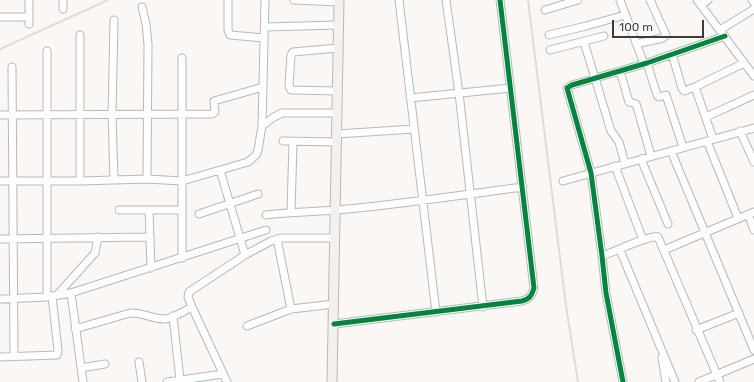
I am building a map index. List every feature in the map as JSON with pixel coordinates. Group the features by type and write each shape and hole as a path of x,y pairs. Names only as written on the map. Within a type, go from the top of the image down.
{"street":[{"path":"0,16 29,20 29,0"},
{"path":"63,0 63,9"},
{"path":"228,0 228,30 230,35 264,38"},
{"path":"0,181 147,179 182,181 248,162 256,155 258,150 262,126 265,0"},
{"path":"294,0 339,1 332,382"},
{"path":"399,0 436,312"},
{"path":"446,0 459,93 483,307"},
{"path":"334,324 483,307 528,300 533,293 534,288 500,0"},
{"path":"545,10 578,0"},
{"path":"620,0 657,95 659,97 666,95 683,147"},
{"path":"636,44 663,38 666,35 650,0"},
{"path":"708,0 699,2 754,76"},
{"path":"142,7 146,24 148,44 147,179"},
{"path":"720,30 754,9"},
{"path":"549,35 625,15"},
{"path":"114,20 112,115 114,179"},
{"path":"265,26 338,24"},
{"path":"80,35 80,181"},
{"path":"550,50 604,36"},
{"path":"622,382 606,293 591,173 567,88 572,85 645,63 725,36"},
{"path":"584,42 611,131 618,142 625,164"},
{"path":"338,48 293,52 291,55 289,86 291,90 338,91"},
{"path":"0,357 54,355 58,352 47,238 47,51"},
{"path":"672,54 683,90 687,91 744,63"},
{"path":"182,58 182,258"},
{"path":"12,67 14,356"},
{"path":"620,70 629,102 636,104 651,156"},
{"path":"0,115 47,116 214,114 214,101 263,87"},
{"path":"695,87 706,117 710,140 738,218"},
{"path":"410,98 511,88"},
{"path":"706,117 754,95"},
{"path":"262,126 274,116 282,114 338,113"},
{"path":"563,181 754,128"},
{"path":"282,141 293,142 337,138 414,129"},
{"path":"740,132 754,162"},
{"path":"291,212 293,142"},
{"path":"671,150 754,350"},
{"path":"642,159 668,224"},
{"path":"615,166 644,240"},
{"path":"220,170 245,256"},
{"path":"266,215 335,210 522,187"},
{"path":"199,214 258,194"},
{"path":"119,210 182,210"},
{"path":"149,210 151,268"},
{"path":"664,250 751,213 754,230"},
{"path":"0,299 52,296 71,293 266,230"},
{"path":"602,256 644,240 656,236 658,237 696,330 718,378"},
{"path":"52,296 95,253 98,237"},
{"path":"0,239 150,237"},
{"path":"228,382 192,307 188,297 189,292 266,243 277,239 289,238 335,238"},
{"path":"277,239 291,309"},
{"path":"620,250 675,382"},
{"path":"71,293 83,382"},
{"path":"247,326 291,309 334,304"},
{"path":"75,329 138,312 164,319 192,307"},
{"path":"696,330 738,313"},
{"path":"173,316 180,380"},
{"path":"660,347 666,382"},
{"path":"699,382 718,378 754,359"},
{"path":"138,362 142,382"},
{"path":"81,368 105,364"},
{"path":"167,382 223,374"}],"railway":[{"path":"0,49 108,0"},
{"path":"528,0 566,306 578,382"}],"cycle path":[{"path":"334,324 522,301 529,298 531,295 534,288 500,0"},
{"path":"623,382 606,293 591,173 567,88 572,85 647,63 725,36"}]}
